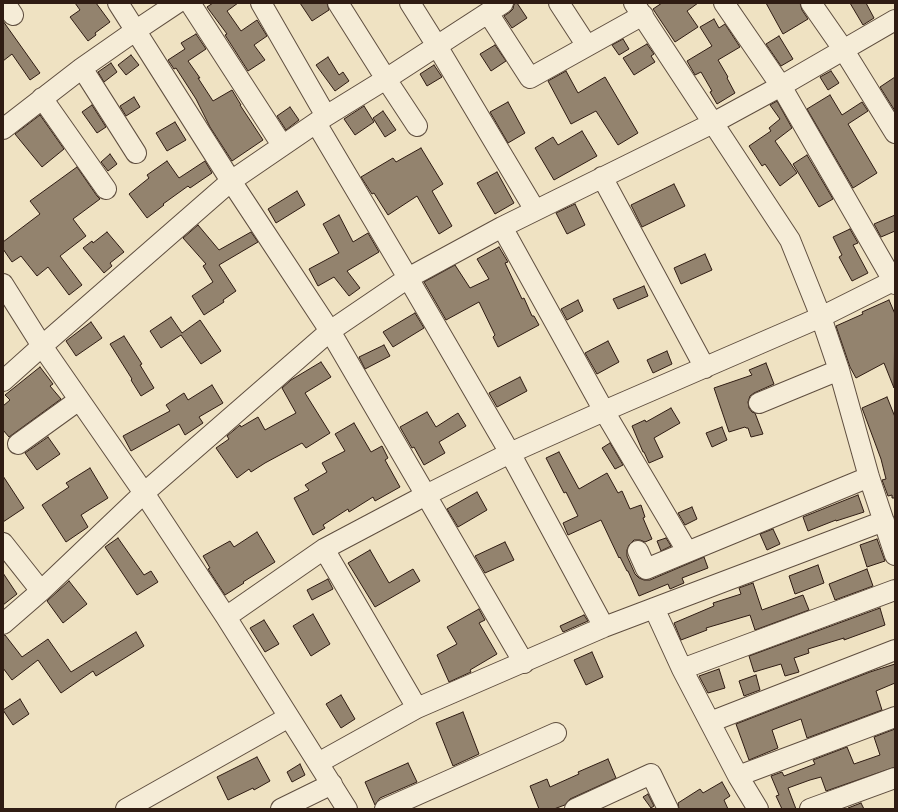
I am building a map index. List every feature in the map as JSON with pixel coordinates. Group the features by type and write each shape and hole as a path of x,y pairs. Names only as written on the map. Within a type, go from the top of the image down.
{"street":[{"path":"118,3 231,181 330,331 524,663"},
{"path":"5,122 42,98 135,30 177,3"},
{"path":"190,3 282,145"},
{"path":"261,3 321,120 408,278 510,453 604,627"},
{"path":"338,3 417,126"},
{"path":"410,3 535,210"},
{"path":"559,3 587,46"},
{"path":"226,617 324,549 426,495 510,453 821,317 895,282 781,86 724,3"},
{"path":"812,3 843,49 895,133"},
{"path":"3,381 231,181 282,145 496,8 530,78 587,46 639,9 790,240 821,317 839,370 869,478 886,513 895,555"},
{"path":"3,624 41,591 144,493 330,331 408,278 535,210 713,123 781,86 895,20"},
{"path":"82,68 136,153"},
{"path":"42,98 106,189"},
{"path":"602,177 705,368"},
{"path":"502,227 604,411 687,551"},
{"path":"3,284 78,400 144,493 226,617 348,809"},
{"path":"759,403 839,370"},
{"path":"18,444 78,400"},
{"path":"638,551 646,568 869,478"},
{"path":"318,763 417,708 524,663 604,627 886,513"},
{"path":"3,543 41,591"},
{"path":"324,549 417,708"},
{"path":"682,669 895,590"},
{"path":"654,608 682,669 738,776 758,809"},
{"path":"710,722 895,650"},
{"path":"126,809 289,717"},
{"path":"738,776 895,717"},
{"path":"385,809 556,732"},
{"path":"575,809 651,774 668,809"},
{"path":"810,809 895,778"},
{"path":"281,809 332,784"}],"building":[{"path":"75,3 96,3 110,22 95,33 96,35 88,41 70,17 80,10"},
{"path":"213,3 238,3 227,11 241,31 257,20 267,36 254,45 265,60 248,71 225,35 227,34 207,7"},
{"path":"300,3 327,3 329,10 312,21"},
{"path":"517,3 527,18 512,28 504,16 513,9 514,4"},
{"path":"662,3 698,3 687,11 698,27 675,42 653,9"},
{"path":"766,3 800,3 802,10 808,19 783,34"},
{"path":"850,3 866,3 874,18 863,25"},
{"path":"714,19 719,28 725,24 740,47 718,60 735,93 717,104 710,92 712,91 701,72 695,75 687,61 712,46 700,27"},
{"path":"3,21 40,73 30,80 12,54 3,61"},
{"path":"196,34 206,49 188,61 200,78 198,78 213,101 232,90 263,140 232,161 210,127 196,99 176,68 174,69 168,60 185,49 181,43"},
{"path":"779,36 793,59 781,66 766,44"},
{"path":"623,39 629,49 619,55 612,45"},
{"path":"647,44 654,54 651,56 655,62 634,75 623,58"},
{"path":"495,45 506,61 491,71 480,54"},
{"path":"131,55 139,65 126,75 118,65"},
{"path":"328,57 339,75 343,72 349,81 335,91 316,65"},
{"path":"111,63 117,72 104,82 98,72"},
{"path":"434,65 442,77 427,86 420,74"},
{"path":"566,71 578,93 605,77 638,133 618,145 596,111 571,124 548,81"},
{"path":"831,71 839,83 828,90 820,77"},
{"path":"895,77 895,111 880,87"},
{"path":"830,95 842,115 862,102 868,111 848,124 877,173 853,188 807,109"},
{"path":"134,97 140,107 126,116 120,106"},
{"path":"777,101 792,128 775,141 797,173 780,186 765,164 762,166 749,146 771,131 769,128 780,119 770,105"},
{"path":"508,102 525,133 508,143 490,112"},
{"path":"92,105 106,127 97,133 82,112"},
{"path":"364,106 374,122 355,135 344,119"},
{"path":"290,107 299,120 286,130 277,116"},
{"path":"383,111 396,130 385,137 373,118"},
{"path":"40,115 64,149 42,167 15,134"},
{"path":"175,122 186,140 167,151 156,133"},
{"path":"582,131 597,156 554,180 535,148 553,137 558,145"},
{"path":"421,148 443,184 432,191 452,226 439,234 417,196 388,215 374,193 372,194 361,177 393,158 396,162"},
{"path":"110,154 117,164 108,171 101,162"},
{"path":"807,155 833,199 819,207 793,164"},
{"path":"167,161 179,178 205,161 212,173 190,188 188,186 147,218 129,194 149,178 147,175"},
{"path":"77,167 100,199 73,219 86,236 60,256 82,285 69,295 48,267 37,276 21,256 12,262 3,249 3,242 40,214 30,201"},
{"path":"497,172 514,203 495,214 477,183"},
{"path":"674,184 685,206 642,227 631,205"},
{"path":"297,191 305,205 276,223 268,209"},
{"path":"575,204 585,225 567,234 556,213"},
{"path":"339,215 353,242 368,233 379,252 347,271 360,288 349,296 334,277 318,286 309,269 339,253 323,224"},
{"path":"895,215 895,231 881,237 874,224"},
{"path":"198,225 219,250 251,232 258,242 219,265 236,291 223,300 224,302 204,315 192,296 213,282 203,266 206,264 183,238"},
{"path":"850,229 858,243 853,245 868,273 852,281 839,257 842,255 833,237"},
{"path":"107,232 124,252 110,263 112,266 104,273 83,248 92,241 93,243"},
{"path":"499,247 508,262 505,263 522,299 524,298 532,316 534,316 539,325 498,347 493,337 495,335 479,302 446,320 424,282 455,265 470,288 489,279 477,259"},
{"path":"705,254 712,270 681,284 674,268"},
{"path":"644,286 648,296 618,309 613,299"},
{"path":"578,300 583,311 567,320 561,309"},
{"path":"889,300 895,314 894,388 884,363 856,378 850,367 836,326"},
{"path":"415,313 424,328 393,347 383,332"},
{"path":"171,317 182,333 200,320 221,351 201,364 181,335 161,348 150,331"},
{"path":"91,322 102,338 76,356 66,341"},
{"path":"124,336 142,364 140,365 154,388 141,396 110,344"},
{"path":"608,341 619,362 597,374 585,353"},
{"path":"384,345 390,356 365,369 359,357"},
{"path":"667,351 672,364 653,373 647,360"},
{"path":"321,362 331,377 305,393 330,433 306,448 302,443 251,472 249,469 237,478 216,448 229,439 227,436 240,425 241,427 258,417 265,430 296,413 282,388 291,380"},
{"path":"766,363 774,384 754,393 750,396 748,402 749,408 755,413 763,434 751,437 748,428 745,427 729,432 714,388 752,375 749,370"},
{"path":"40,367 53,384 50,386 61,399 9,437 3,430 3,406 10,400 5,395"},
{"path":"520,377 527,391 497,407 489,393"},
{"path":"212,385 223,403 199,417 203,423 185,435 179,424 131,451 123,436 170,411 166,405 184,393 188,400"},
{"path":"887,397 895,417 895,498 892,498 892,495 888,496 882,480 886,479 881,459 862,408"},
{"path":"671,408 680,423 654,438 663,457 649,463 632,426 645,420 646,422"},
{"path":"427,412 436,427 458,413 466,426 439,442 445,453 424,465 400,427"},
{"path":"354,423 371,452 382,446 388,458 385,460 400,487 375,501 373,497 349,512 348,509 323,525 325,528 313,535 294,498 309,490 305,485 327,472 322,463 345,451 335,434"},
{"path":"722,427 727,440 712,447 706,433"},
{"path":"48,437 60,454 37,470 25,453"},
{"path":"610,443 623,465 615,469 602,448"},
{"path":"559,452 579,489 607,473 618,493 622,491 630,509 641,505 645,517 643,518 652,539 645,542 634,540 629,545 627,550 627,556 635,574 639,578 650,580 704,557 708,568 682,578 684,583 670,589 668,584 639,596 628,571 620,557 619,558 601,520 568,535 563,523 578,516 546,458"},
{"path":"90,468 108,498 81,515 88,527 66,542 42,505 69,487 66,483"},
{"path":"3,476 24,508 3,522"},
{"path":"477,492 487,510 458,527 447,509"},
{"path":"858,495 864,512 836,520 808,531 803,517"},
{"path":"692,507 697,519 685,525 678,513"},
{"path":"773,529 780,544 767,550 760,534"},
{"path":"257,532 275,562 225,595 208,569 210,568 203,556 230,541 234,547"},
{"path":"118,538 144,575 151,571 158,582 137,595 105,547"},
{"path":"666,538 671,546 661,551 657,541"},
{"path":"877,539 885,561 867,567 860,545"},
{"path":"505,542 514,560 485,573 475,556"},
{"path":"370,550 389,583 413,569 420,581 375,607 348,563"},
{"path":"818,565 824,583 795,594 789,576"},
{"path":"867,569 873,586 835,600 829,584"},
{"path":"3,573 17,594 3,605"},
{"path":"328,579 333,589 312,600 307,590"},
{"path":"69,581 87,604 63,623 47,601"},
{"path":"753,583 762,610 803,595 809,610 755,630 750,615 706,628 707,630 681,640 674,623 714,606 713,603 741,594 739,588"},
{"path":"880,608 885,625 844,640 844,638 808,649 809,653 794,658 799,672 785,676 781,664 754,672 749,656"},
{"path":"479,609 485,620 479,623 497,654 470,670 471,672 449,682 437,655 457,644 447,627"},
{"path":"313,614 330,644 311,656 293,626"},
{"path":"584,615 588,621 563,632 560,626"},
{"path":"264,620 279,644 265,652 250,628"},
{"path":"136,632 144,646 96,676 93,671 61,693 38,660 12,680 3,668 3,635 5,635 22,657 48,639 71,672"},
{"path":"592,652 603,677 586,685 574,660"},
{"path":"895,664 895,683 876,691 882,710 807,738 801,719 772,730 778,748 749,760 736,724 870,672"},
{"path":"719,669 725,688 708,693 699,676"},
{"path":"756,675 760,690 744,696 739,681"},
{"path":"341,695 355,719 341,728 326,704"},
{"path":"20,699 29,714 13,725 3,710"},
{"path":"463,712 479,754 453,766 436,723"},
{"path":"895,729 895,767 826,791 821,777 788,788 796,809 782,809 776,796 779,795 771,776 782,772 784,776 815,764 813,760 847,747 854,764 880,755 874,737"},
{"path":"257,757 270,781 254,790 253,788 228,800 217,777"},
{"path":"608,759 616,778 570,799 565,805 554,809 539,809 530,786 547,779 550,787 579,774 578,772"},
{"path":"408,763 417,782 380,798 375,805 365,782"},
{"path":"300,764 305,775 292,782 287,772"},
{"path":"722,782 730,796 724,800 728,809 679,809 678,803 700,789 703,793"},
{"path":"648,794 654,806 651,808 643,797"},
{"path":"861,803 864,809 848,809 848,808"}]}
